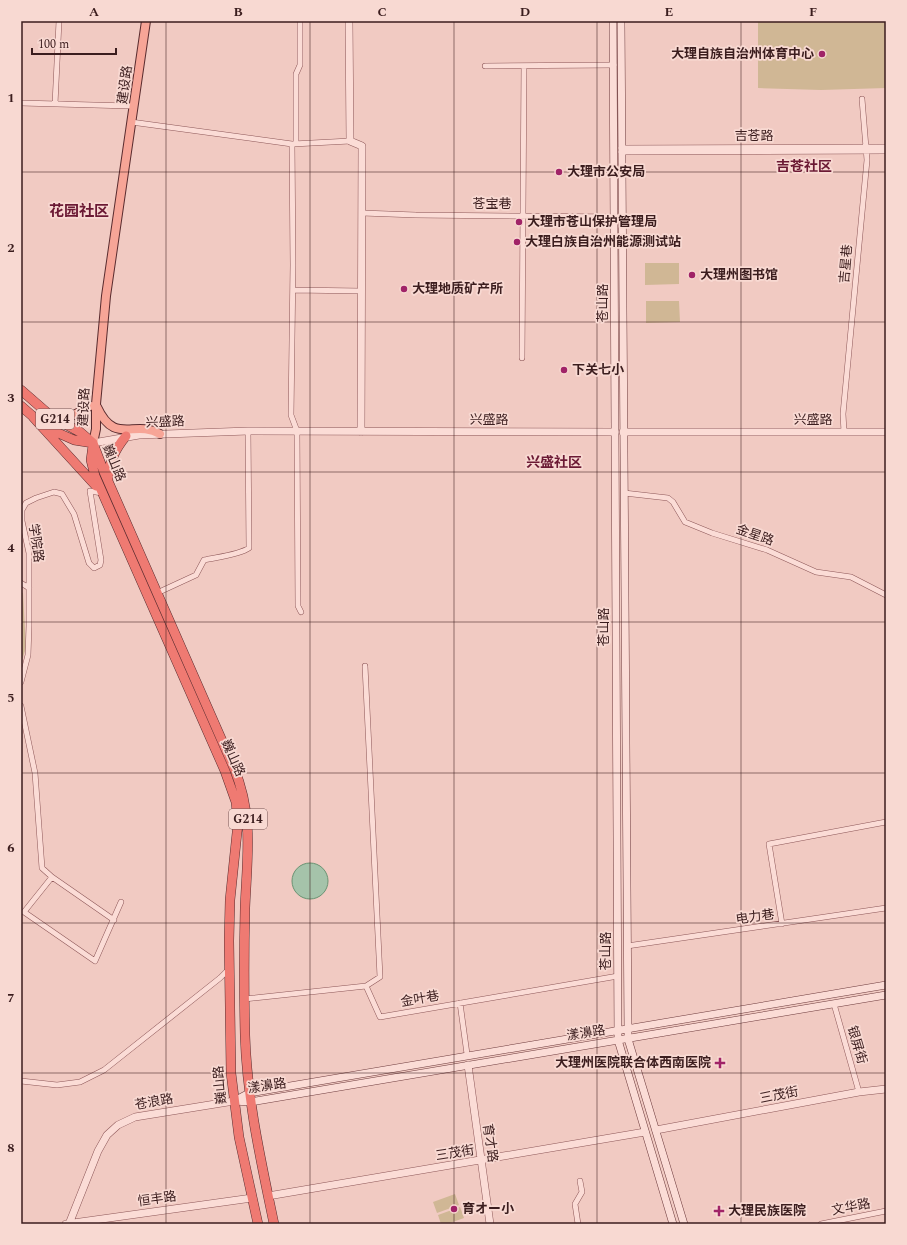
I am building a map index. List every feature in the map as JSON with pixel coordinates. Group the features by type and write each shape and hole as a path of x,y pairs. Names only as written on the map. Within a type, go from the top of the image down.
{"highway":[{"name":"G214","path":"21,390 52,417 80,432 93,443"},
{"name":"G214","path":"21,406 33,417 60,435 74,440 93,443"},
{"path":"33,417 102,493"},
{"path":"108,482 110,461 126,436"},
{"name":"巍山路","path":"93,443 108,482 244,793 247,814 248,842 244,998 249,1098 274,1224"},
{"name":"巍山路","path":"93,443 91,465 102,493 234,795 238,815 237,842 230,900 228,970 230,1051 234,1101 258,1224"},
{"path":"234,795 244,793"},
{"path":"237,842 248,842"}],"main road":[{"name":"建设路","path":"93,443 96,429 93,405 101,298 142,21"},
{"name":"建设路","path":"93,405 106,296 146,21"},
{"path":"349,21 350,141 362,146 361,432"},
{"name":"苍山路","path":"613,21 624,493 628,1039 684,1224"},
{"name":"苍山路","path":"620,21 622,150 618,217 616,432 618,1040 673,1224"},
{"path":"52,417 74,415 93,405 105,420 115,429 149,430 160,434"},
{"name":"兴盛路","path":"93,443 126,436 248,432 886,432"},
{"name":"漾濞路","path":"234,1101 467,1054 628,1029 886,985"},
{"name":"漾濞路","path":"249,1098 468,1066 886,995"},
{"name":"育才路","path":"468,1066 480,1161 490,1224"},
{"name":"三茂街","path":"859,1092 864,1089 886,1085"},
{"name":"三茂街","path":"656,1130 859,1092 886,1089"},
{"name":"苍浪路","path":"67,1224 98,1151 107,1134 118,1125 134,1117 234,1101"},
{"name":"三茂街","path":"268,1196 645,1132"},
{"name":"恒丰路","path":"67,1224 252,1198"}],"street":[{"path":"55,104 59,21"},
{"path":"300,21 300,65 296,74 293,144 291,415 297,432 298,606 301,612"},
{"path":"485,66 614,65"},
{"path":"522,358 524,66"},
{"name":"吉星巷","path":"844,432 843,414 867,160 862,99"},
{"path":"21,103 130,106"},
{"path":"132,122 293,144 350,141"},
{"name":"吉苍路","path":"622,150 865,149 886,147"},
{"name":"吉苍路","path":"865,149 886,151"},
{"name":"苍宝巷","path":"362,213 416,216 524,215 618,217"},
{"path":"293,290 361,291"},
{"path":"157,593 196,575 204,560 235,552 243,552 249,548 248,432"},
{"path":"86,475 90,491 102,493"},
{"name":"学院路","path":"21,682 28,654 29,588 29,553 22,521 22,510 26,503 54,492 62,494 74,514 89,563 94,568 100,565 101,560 90,491"},
{"name":"金星路","path":"624,493 668,498 673,502 685,522 712,533 767,550 816,572 851,578 886,595"},
{"path":"21,583 29,588"},
{"path":"244,998 366,986 380,977 365,666"},
{"path":"21,706 35,773 42,868 52,877 114,920"},
{"path":"782,924 769,844 886,822"},
{"path":"52,877 24,912 95,961 121,902"},
{"name":"电力巷","path":"627,946 886,908"},
{"path":"21,1081 57,1085 80,1082 104,1070 220,978 228,970"},
{"name":"金叶巷","path":"366,986 380,1017 618,976"},
{"path":"460,1003 467,1054"},
{"name":"银屏街","path":"834,1004 859,1092"},
{"path":"578,1224 575,1204 582,1192 580,1181"},
{"name":"文华路","path":"821,1224 886,1211"}],"shaded area":[{"name":"大理自族自治州体育中心","path":"758,21 886,21 886,88 821,90 758,88"},
{"path":"645,263 679,263 679,284 645,285"},
{"path":"646,301 679,301 680,322 646,323"},
{"path":"21,592 23,593 26,648 21,663"},
{"path":"314,863 323,868 327,874 327,888 323,894 314,899 306,899 297,894 293,888 292,877 297,868 303,864"},
{"path":"455,1194 459,1205 437,1213 433,1202"},
{"path":"460,1207 464,1218 447,1224 441,1224 438,1215"}],"place":[{"name":"大理自族自治州体育中心","path":"822,54"},
{"name":"大理市公安局","path":"559,172"},
{"name":"大理市苍山保护管理局","path":"519,222"},
{"name":"大理白族自治州能源测试站","path":"517,242"},
{"name":"大理州图书馆","path":"692,275"},
{"name":"大理地质矿产所","path":"404,289"},
{"name":"下关七小","path":"564,370"},
{"name":"大理州医院联合体西南医院","path":"720,1063"},
{"name":"育オー小","path":"454,1209"},
{"name":"大理民族医院","path":"719,1211"}],"district":[{"name":"吉苍社区","path":"804,166"},
{"name":"花园社区","path":"79,211"},
{"name":"兴盛社区","path":"554,462"}]}
